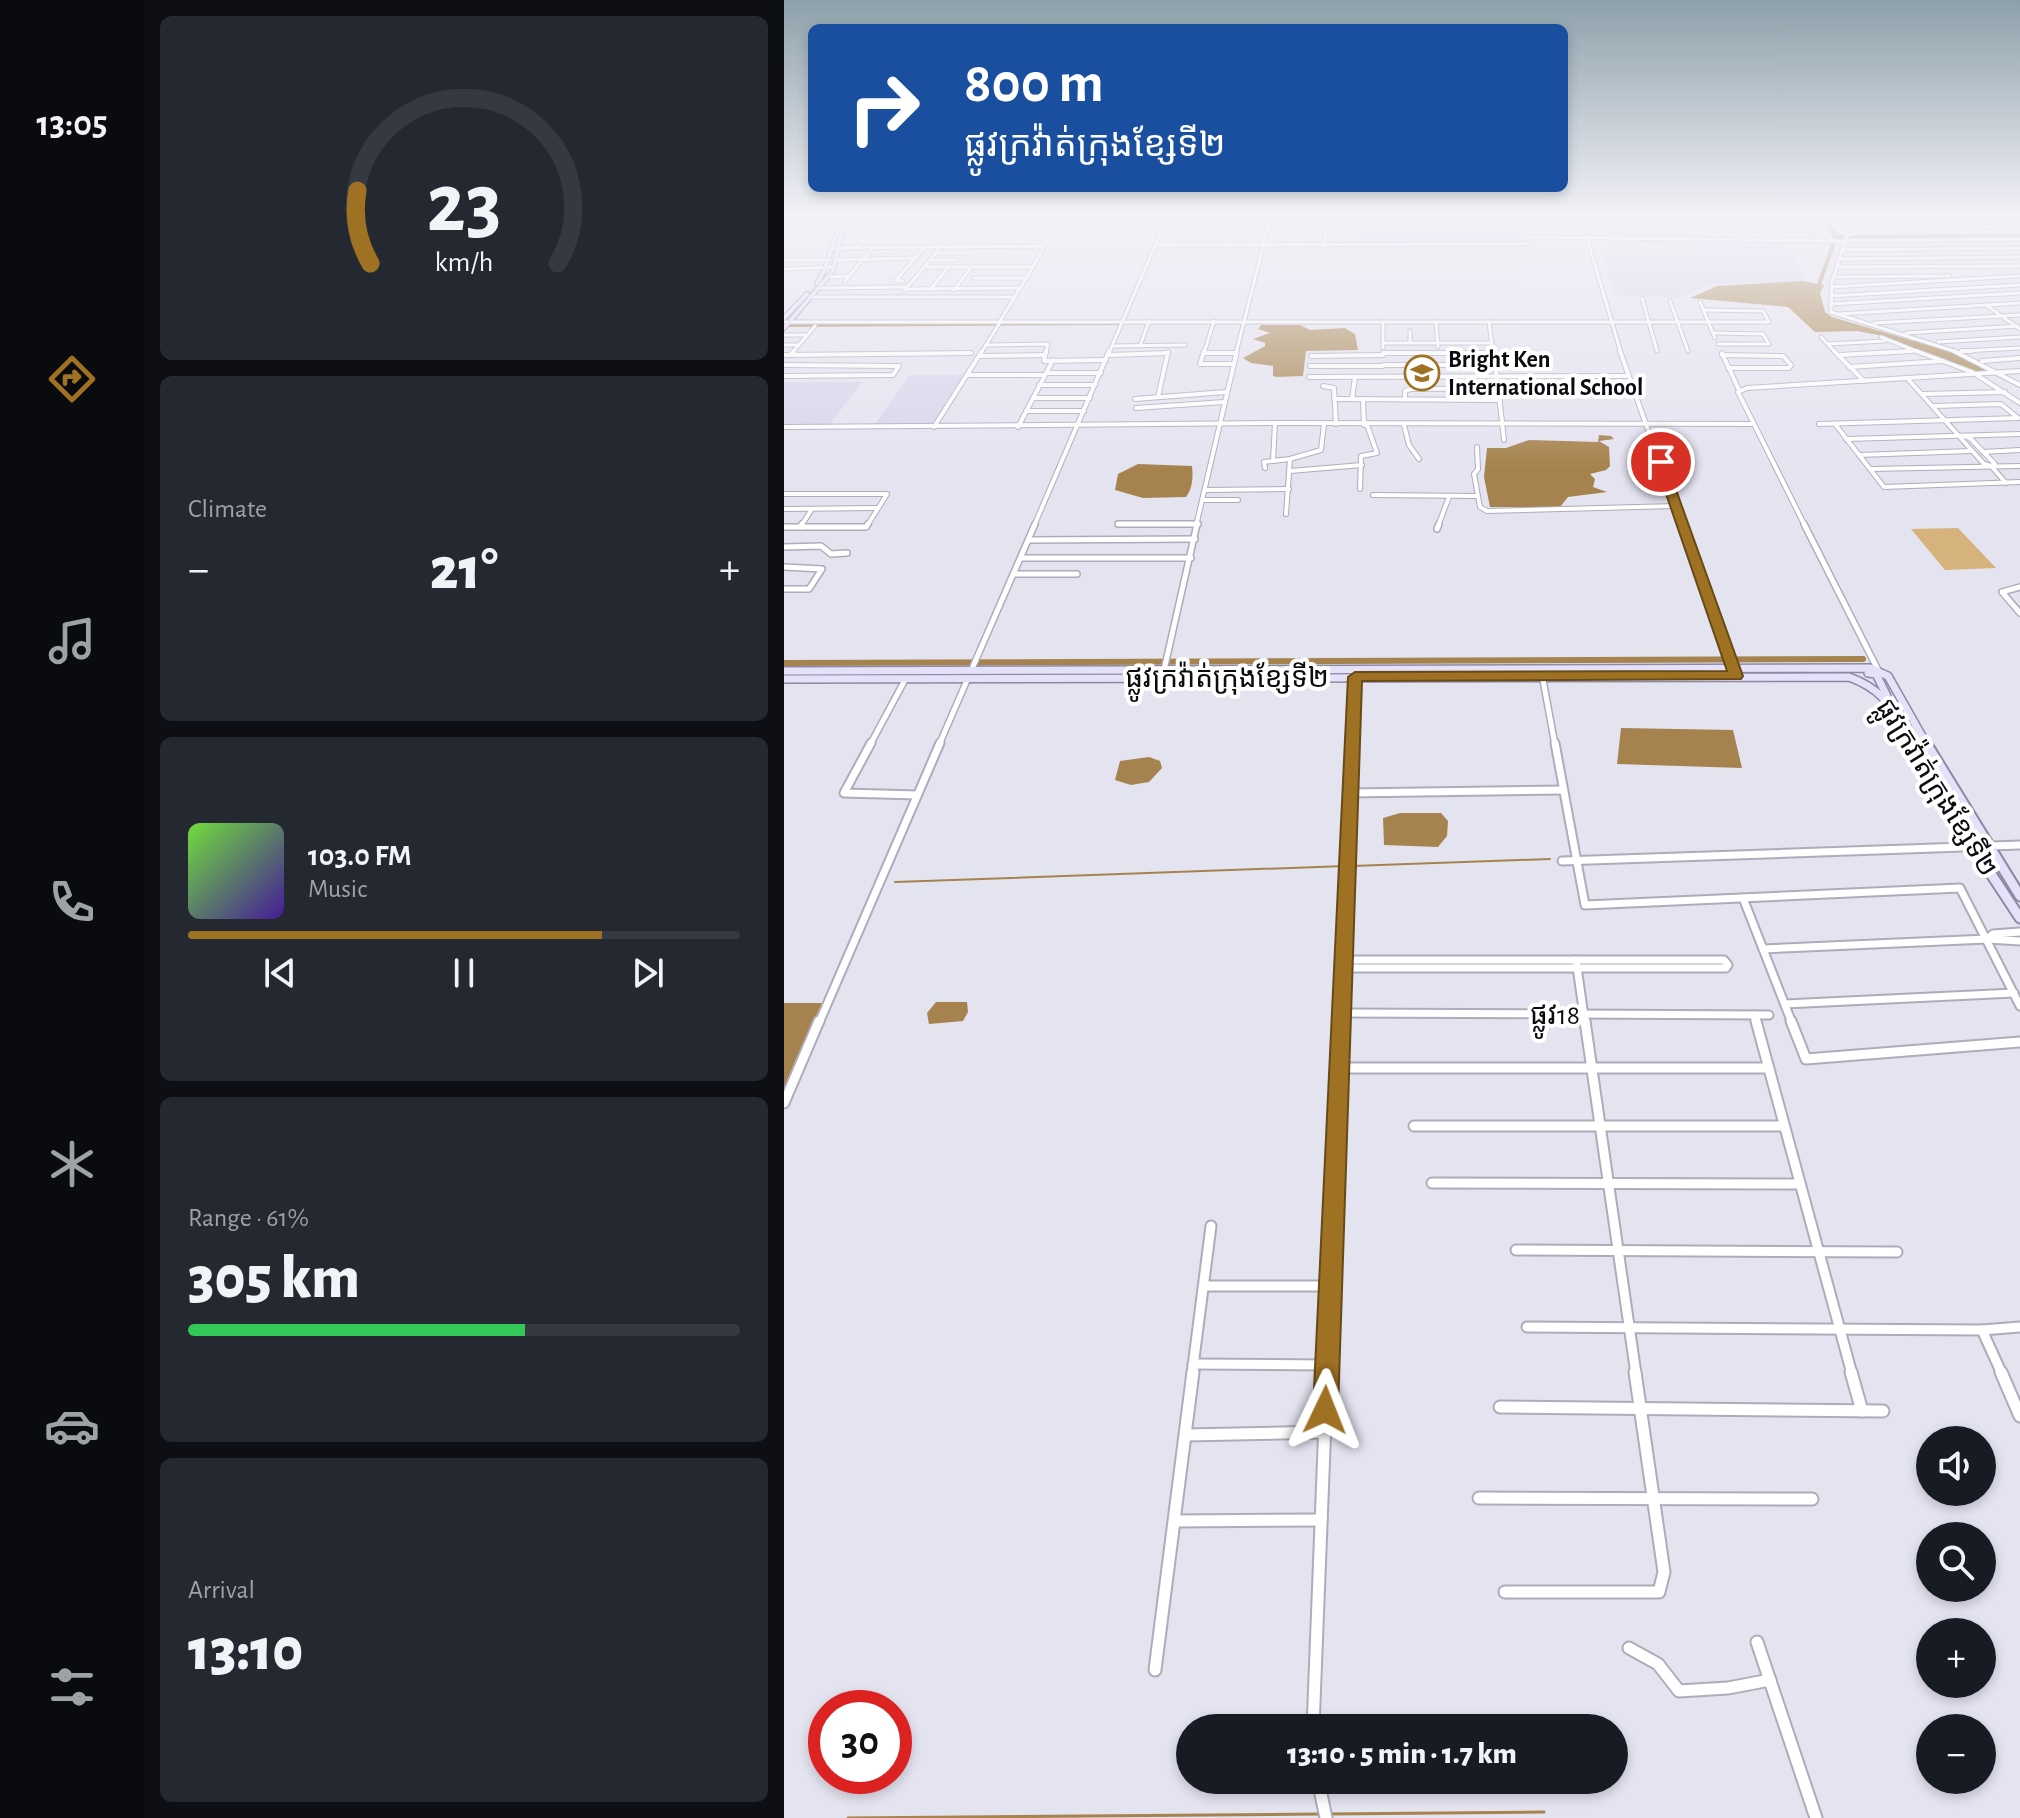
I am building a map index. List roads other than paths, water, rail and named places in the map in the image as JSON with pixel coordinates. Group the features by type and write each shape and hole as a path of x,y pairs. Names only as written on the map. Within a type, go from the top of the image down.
{"main road":[{"path":"786,323 803,300"},
{"path":"786,323 809,300"},
{"name":"ផ្លូវក្រវ៉ាត់ក្រុងខ្សែទី២","path":"1732,666 1821,675 1864,682 1875,688 1889,704 1943,801 2020,918"},
{"name":"ផ្លូវក្រវ៉ាត់ក្រុងខ្សែទី២","path":"784,671 972,669 1542,673 1732,666 1877,672 1888,676 1987,846 2017,887 2020,896"},
{"name":"ផ្លូវក្រវ៉ាត់ក្រុងខ្សែទី២","path":"784,679 906,678 972,669"},
{"path":"1821,675 1877,672 1889,704"}],"street":[{"path":"934,427 1013,300"},
{"path":"784,1103 1131,300"},
{"path":"1164,671 1226,392 1250,300"},
{"path":"1606,300 1629,376 1732,666"},
{"path":"1643,300 1657,351"},
{"path":"1830,300 1834,314"},
{"path":"1830,304 1896,300"},
{"path":"1910,300 1935,320"},
{"path":"1979,300 2019,327"},
{"path":"1670,301 1688,351"},
{"path":"1700,302 1753,424 1877,672"},
{"path":"1834,314 2020,303"},
{"path":"786,323 1769,322 1761,311 1704,310"},
{"path":"1834,314 1933,342 1980,361 2020,385"},
{"path":"1867,324 2020,315"},
{"path":"1213,322 1199,367 1234,364"},
{"path":"1383,322 1384,386"},
{"path":"1436,322 1438,353"},
{"path":"1489,322 1504,440"},
{"path":"1140,346 1149,323"},
{"path":"784,376 893,375 899,367 784,364 787,355 815,326"},
{"path":"1902,333 2019,327"},
{"path":"1462,330 1464,343"},
{"path":"1410,331 1410,343"},
{"path":"1714,333 1763,334 1769,344 1718,344"},
{"path":"784,335 807,335"},
{"path":"1144,335 1152,335"},
{"path":"1821,337 1864,381"},
{"path":"1881,337 1979,374 2020,403"},
{"path":"1933,342 2020,337"},
{"path":"1828,344 1892,341"},
{"path":"1383,343 1491,343"},
{"path":"986,345 1048,344 1044,361 1168,353"},
{"path":"784,345 799,345"},
{"path":"1158,397 1169,345"},
{"path":"1112,346 1185,345"},
{"path":"1959,352 2020,348"},
{"path":"1839,355 1918,351"},
{"path":"787,355 971,353"},
{"path":"1204,353 1236,353"},
{"path":"1417,353 1417,365"},
{"path":"1459,353 1461,365"},
{"path":"1311,356 1493,353"},
{"path":"815,376 833,354"},
{"path":"865,365 873,354"},
{"path":"979,356 1044,355"},
{"path":"1722,355 1783,356 1791,365 1789,368 1728,368"},
{"path":"1980,361 2020,358"},
{"path":"1018,427 1053,360"},
{"path":"1849,367 1946,361"},
{"path":"793,376 802,365"},
{"path":"1438,365 1442,400"},
{"path":"1310,366 1495,365"},
{"path":"1739,390 2020,371"},
{"path":"967,375 1101,373"},
{"path":"1405,399 1407,389 1569,388 1566,376"},
{"path":"1309,377 1629,376"},
{"path":"1352,399 1355,377"},
{"path":"1907,378 1962,436 1970,438 1995,464 1991,466"},
{"path":"1039,385 1095,385"},
{"path":"1323,386 1334,388 1336,424"},
{"path":"1135,399 1226,392"},
{"path":"1923,394 2005,392"},
{"path":"1033,398 1090,398"},
{"path":"1146,398 1146,407"},
{"path":"1334,399 1500,400"},
{"path":"1360,489 1361,456 1377,453 1366,425 1363,399"},
{"path":"1136,408 1224,402"},
{"path":"1934,406 2001,404 2019,419"},
{"path":"1026,411 1084,411"},
{"path":"1819,424 2019,419"},
{"path":"784,427 1275,423 1753,424"},
{"path":"1273,461 1275,423"},
{"path":"1265,468 1263,463 1321,450 1324,424"},
{"path":"1835,424 1884,487 2020,482"},
{"path":"1404,425 1409,445 1419,459"},
{"path":"1846,439 2020,434"},
{"path":"1962,436 1960,439 1971,451 1984,464 1991,466 2006,483"},
{"path":"1477,447 1478,469 1474,474 1477,496 1480,507 1493,511 1675,506"},
{"path":"1983,452 2020,450"},
{"path":"1859,455 1971,451"},
{"path":"1286,514 1290,459"},
{"path":"1290,471 1362,465"},
{"path":"1870,469 2020,466"},
{"path":"1206,490 1289,489"},
{"path":"784,494 887,494 866,527 784,527"},
{"path":"1373,495 1477,496"},
{"path":"1437,529 1449,497"},
{"path":"1204,500 1238,500"},
{"path":"784,509 877,508"},
{"path":"800,527 812,509"},
{"path":"1118,524 1198,524"},
{"path":"1029,540 1195,539"},
{"path":"784,547 821,546 831,554 847,553"},
{"path":"1021,558 1191,558"},
{"path":"784,567 822,569 809,589 784,589"},
{"path":"1014,574 1077,574"},
{"path":"2020,587 2002,590 2020,612"},
{"path":"1314,1714 1355,673"},
{"path":"1542,673 1585,905 1960,888 2020,1006"},
{"path":"906,678 844,793 917,795"},
{"path":"1350,793 1563,790"},
{"path":"1562,861 2020,845"},
{"path":"1743,898 1806,1059 2020,1042"},
{"path":"1987,939 1993,934 2020,932"},
{"path":"1763,949 1987,939 2020,941"},
{"path":"1343,964 1576,964 1726,968 1728,965 1724,960 1576,964"},
{"path":"1505,1592 1659,1592 1664,1572 1576,964"},
{"path":"1785,1004 2014,993"},
{"name":"ផ្លូវ18","path":"1341,1013 1769,1015"},
{"path":"1754,1015 1862,1411"},
{"path":"1339,1068 1768,1068"},
{"path":"1414,1126 1784,1126"},
{"path":"1432,1183 1800,1184"},
{"path":"1155,1670 1211,1226"},
{"path":"1516,1250 1897,1252"},
{"path":"1204,1286 1330,1286"},
{"path":"1527,1327 1982,1330 2020,1327"},
{"path":"1982,1330 2020,1416"},
{"path":"1193,1364 1327,1365"},
{"path":"1500,1407 1883,1411"},
{"path":"1186,1435 1325,1432"},
{"path":"1479,1498 1812,1499"},
{"path":"1175,1521 1321,1520"},
{"path":"1757,1642 1816,1818"},
{"path":"1629,1648 1648,1654 1679,1691 1728,1688 1770,1680"},
{"path":"1321,1794 1326,1818"}],"waterway":[{"path":"784,325 1121,323"},
{"path":"784,663 1863,659"},
{"path":"1352,866 1550,859"},
{"path":"895,882 1345,866"},
{"path":"1329,1814 1544,1812"},
{"path":"848,1818 1319,1814"}],"place":[{"name":"Bright Ken International School","path":"1422,373"}]}
